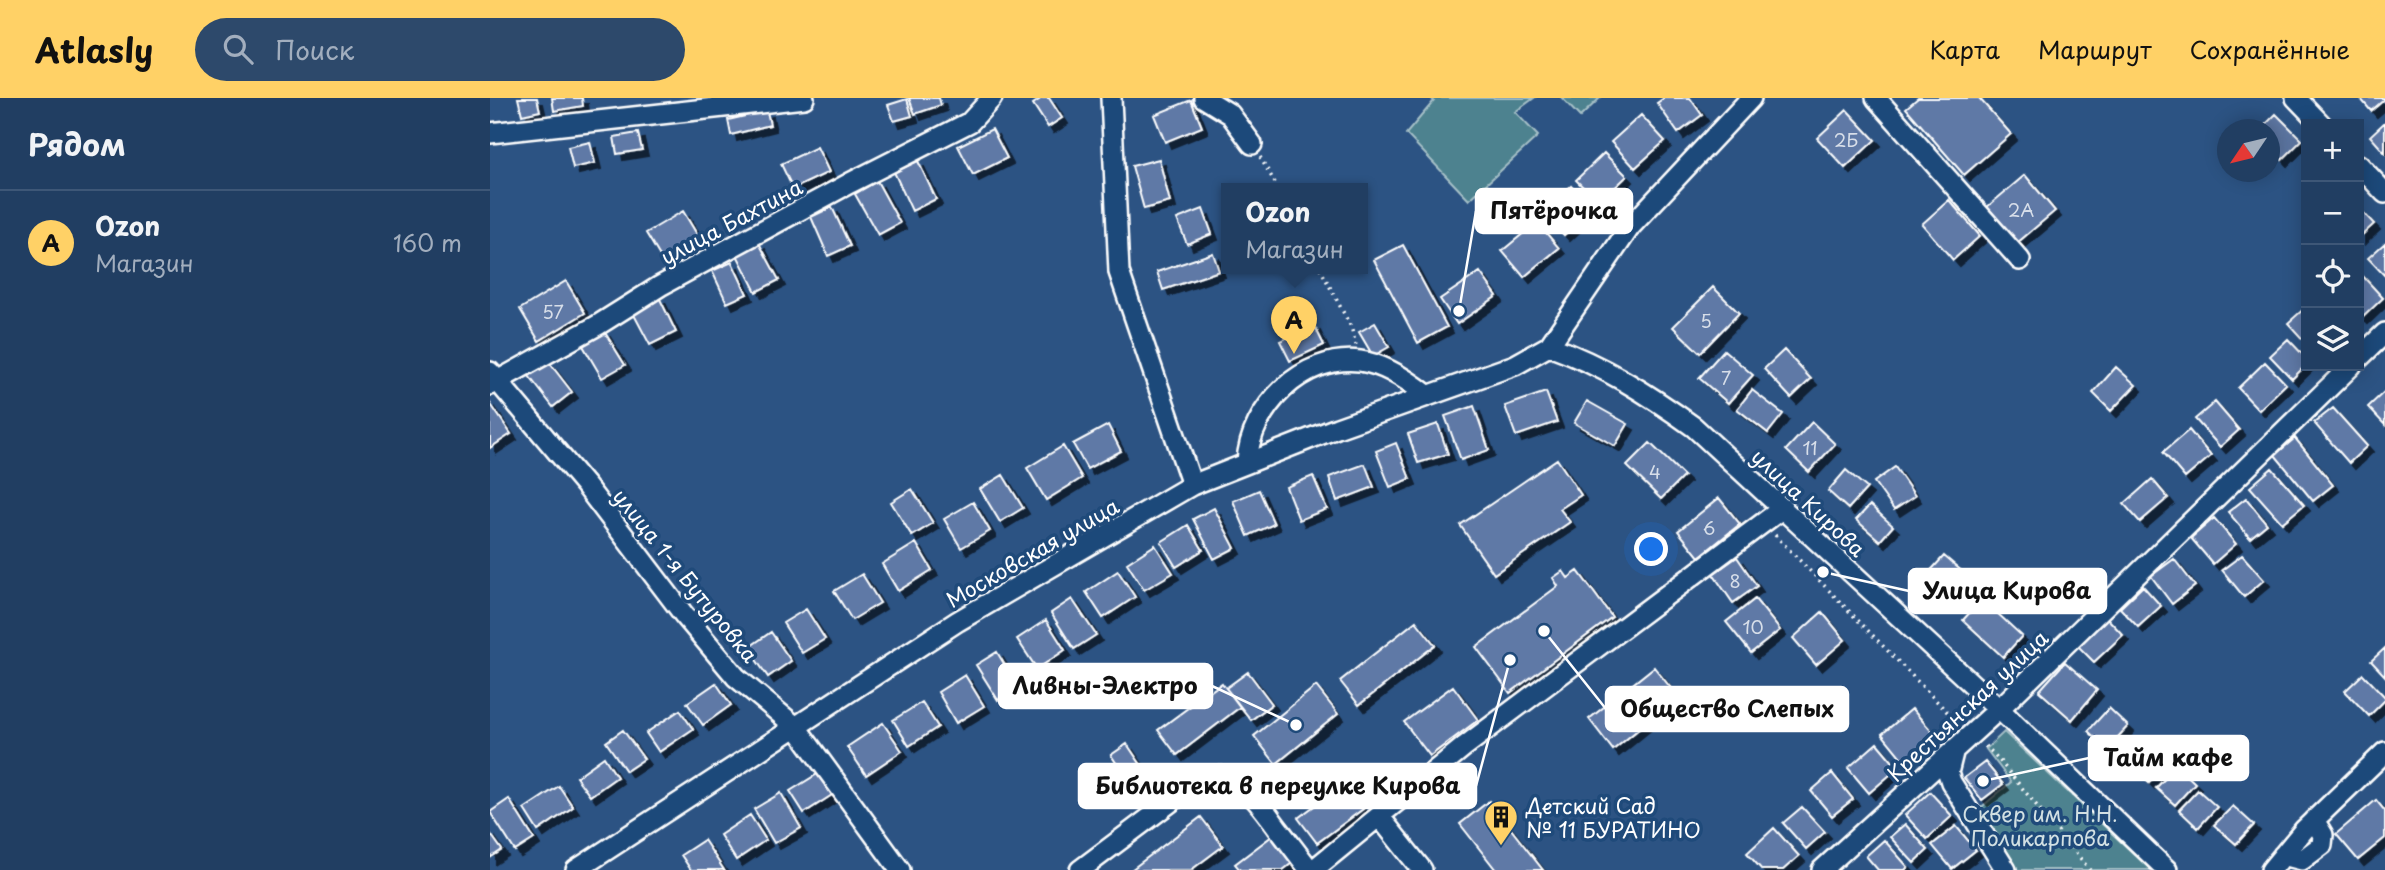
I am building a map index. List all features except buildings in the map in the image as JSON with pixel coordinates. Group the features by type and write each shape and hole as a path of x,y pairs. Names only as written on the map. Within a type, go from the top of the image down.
{"street":[{"path":"490,133 804,98"},
{"name":"улица Бахтина","path":"492,379 598,325 660,286 861,177 970,122 992,98"},
{"path":"1111,98 1119,272 1192,485"},
{"path":"1204,98 1230,114 1252,144"},
{"path":"1549,346 1630,227 1751,98"},
{"path":"1876,98 2020,260"},
{"path":"2296,98 2316,119"},
{"path":"2364,170 2385,193"},
{"path":"2364,353 2385,333"},
{"name":"Московская улица","path":"576,870 958,621 1192,485 1427,395 1515,365 1549,346"},
{"name":"улица Кирова","path":"1549,346 1605,369 1648,394 1694,427 1999,709 2167,870"},
{"path":"1247,462 1248,444 1266,408 1280,391 1316,367 1339,361 1361,360 1392,372 1427,395"},
{"name":"Крестьянская улица","path":"1822,870 1999,709 2346,371"},
{"name":"улица 1-я Бутуровка","path":"492,379 586,486 684,615 736,677 796,727 900,870"},
{"path":"1080,870 1196,783 1210,776 1219,776 1234,781 1253,794 1312,870 1465,746 1783,508"},
{"path":"1954,749 1948,773 1951,782 2006,870"},
{"path":"2277,862 2314,820 2385,752"},
{"path":"1379,816 1422,870"}],"path":[{"path":"1252,144 1275,183"},
{"path":"1323,274 1351,327 1361,360"},
{"path":"1763,523 1971,734 1994,754 2090,870"}],"green space":[{"path":"1431,98 1534,98 1515,112 1538,136 1469,200 1406,134 1434,101"},
{"path":"1562,98 1600,98 1580,117"},
{"name":"Сквер им. Н.Н. Поликарпова","path":"2004,732 2151,870 2015,870 1977,811 2011,782 1986,749"}],"place":[{"name":"Пятёрочка","path":"1459,311"},
{"name":"Ozon","path":"1294,354"},
{"name":"Улица Кирова","path":"1823,572"},
{"name":"Общество Слепых","path":"1544,631"},
{"name":"Библиотека в переулке Кирова","path":"1510,660"},
{"name":"Ливны-Электро","path":"1296,725"},
{"name":"Тайм кафе","path":"1983,781"},
{"name":"Детский Сад № 11 БУРАТИНО","path":"1501,847"}]}
